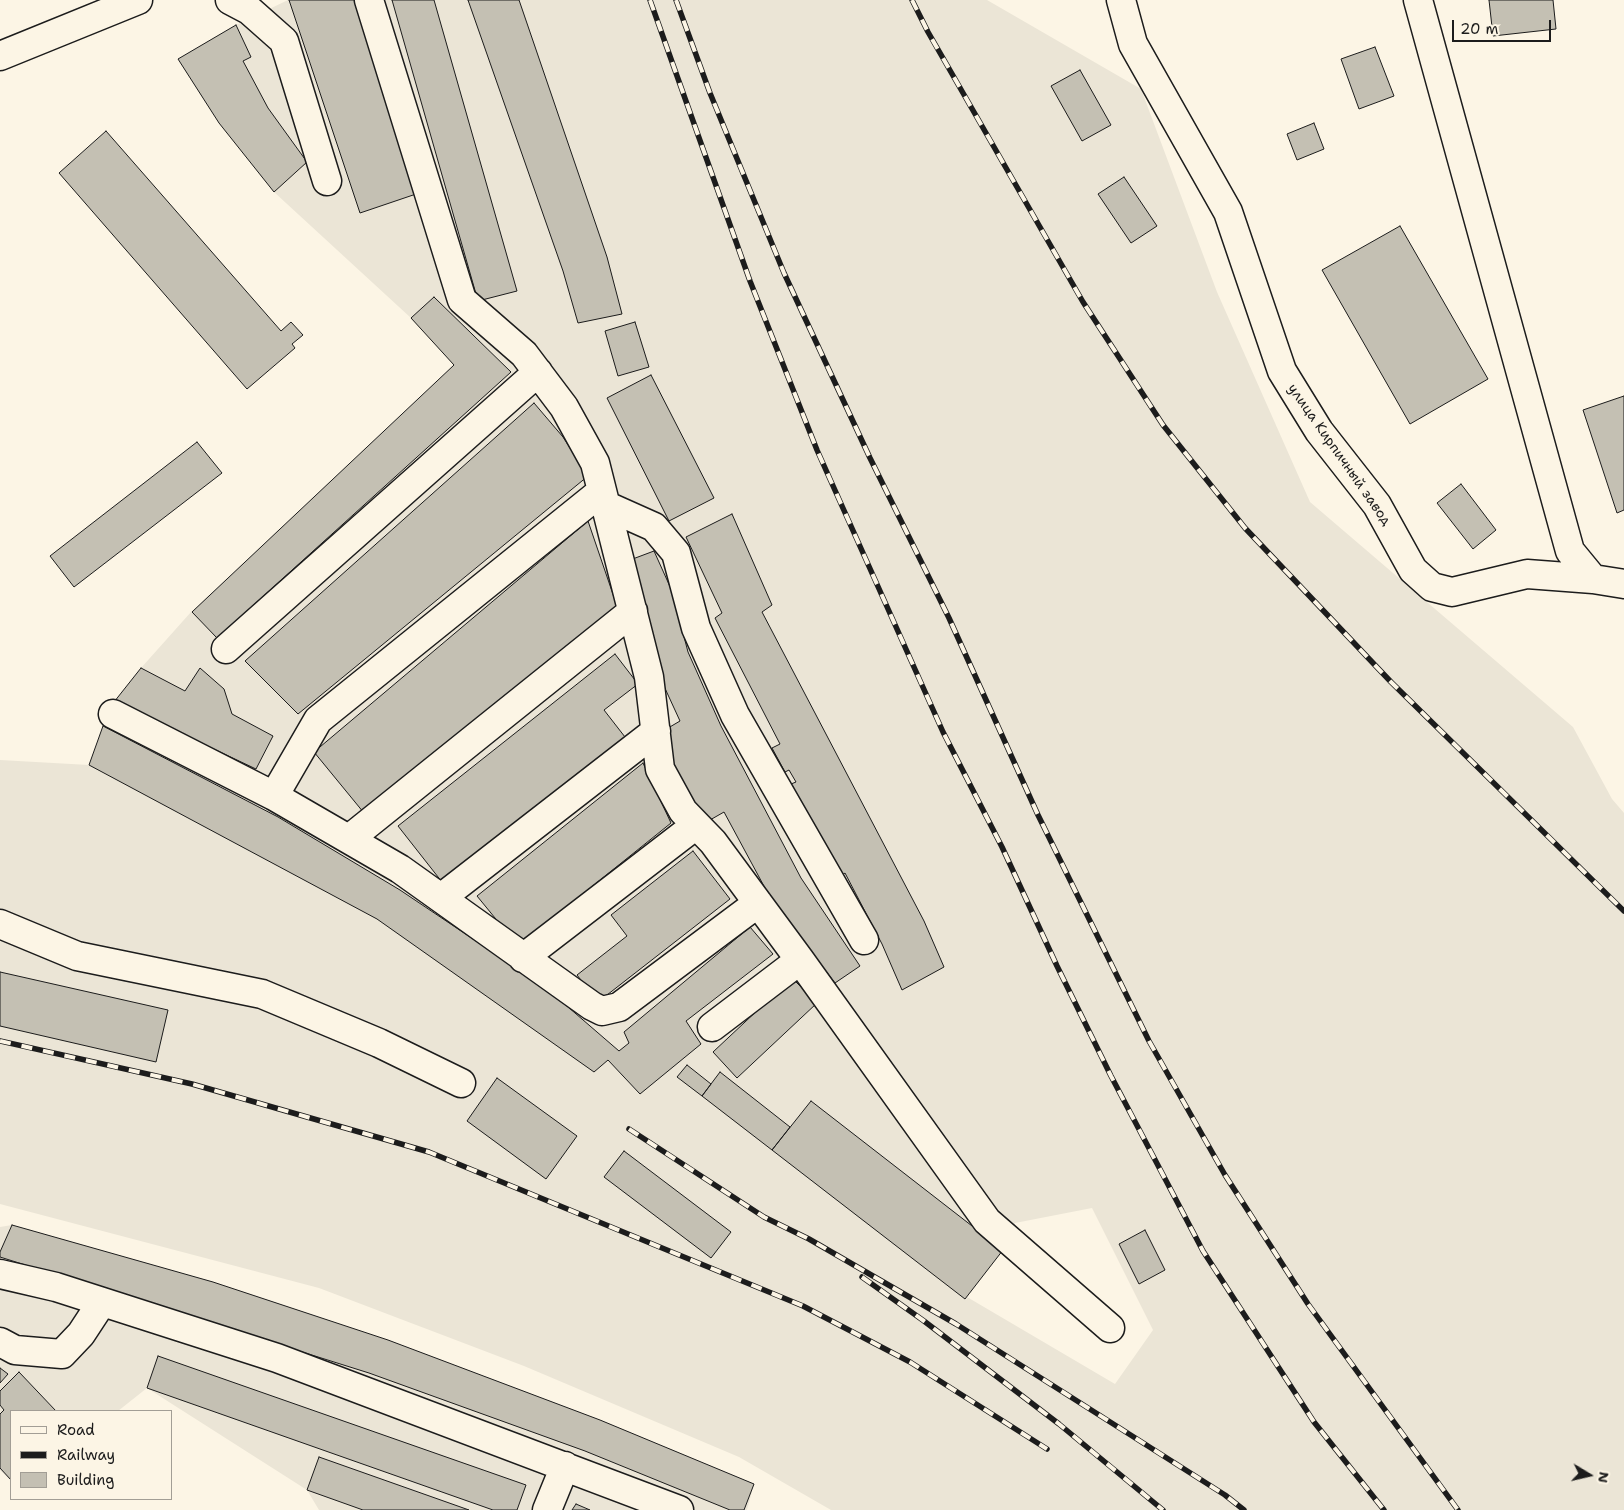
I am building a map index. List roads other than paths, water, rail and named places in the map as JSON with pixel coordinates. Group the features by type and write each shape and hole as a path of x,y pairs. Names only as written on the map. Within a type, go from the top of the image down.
{"street":[{"path":"0,56 103,7 138,0"},
{"path":"230,0 249,10 284,41 327,181"},
{"path":"370,0 462,300 524,354 564,407 595,463 649,677 660,769 683,811 714,842 986,1221 1110,1328"},
{"name":"улица Кирпичный завод","path":"1121,0 1133,44 1228,212 1282,371 1320,431 1377,505 1413,570 1432,587 1452,592 1527,574 1594,579 1624,584"},
{"path":"1418,0 1570,552 1594,579"},
{"path":"226,649 538,372"},
{"path":"274,796 318,720 604,499"},
{"path":"604,499 654,527 676,552 696,628 735,715 864,940"},
{"path":"349,839 633,611"},
{"path":"113,714 274,796 400,869 523,958 602,1011 619,1007 758,902"},
{"path":"441,898 656,731"},
{"path":"523,958 696,824"},
{"path":"0,924 77,956 262,994 379,1043 462,1083"},
{"path":"712,1027 800,960"},
{"path":"0,1274 56,1287 277,1358 680,1510"},
{"path":"0,1342 15,1350 62,1354 81,1334 102,1302"},
{"path":"547,1510 565,1466"}],"railway":[{"path":"650,0 750,281 817,450 943,732 1002,847 1111,1076 1203,1251 1314,1422 1384,1510"},
{"path":"676,0 710,93 784,273 870,458 949,618 1038,815 1149,1041 1225,1175 1308,1304 1458,1510"},
{"path":"912,0 928,32 1083,302 1163,425 1245,528 1391,682 1624,911"},
{"path":"0,1041 192,1084 429,1152 803,1306 910,1362 1047,1449"},
{"path":"629,1129 764,1217 809,1239 956,1324 1225,1495 1244,1510"},
{"path":"862,1277 924,1321 1059,1424 1163,1510"}]}
